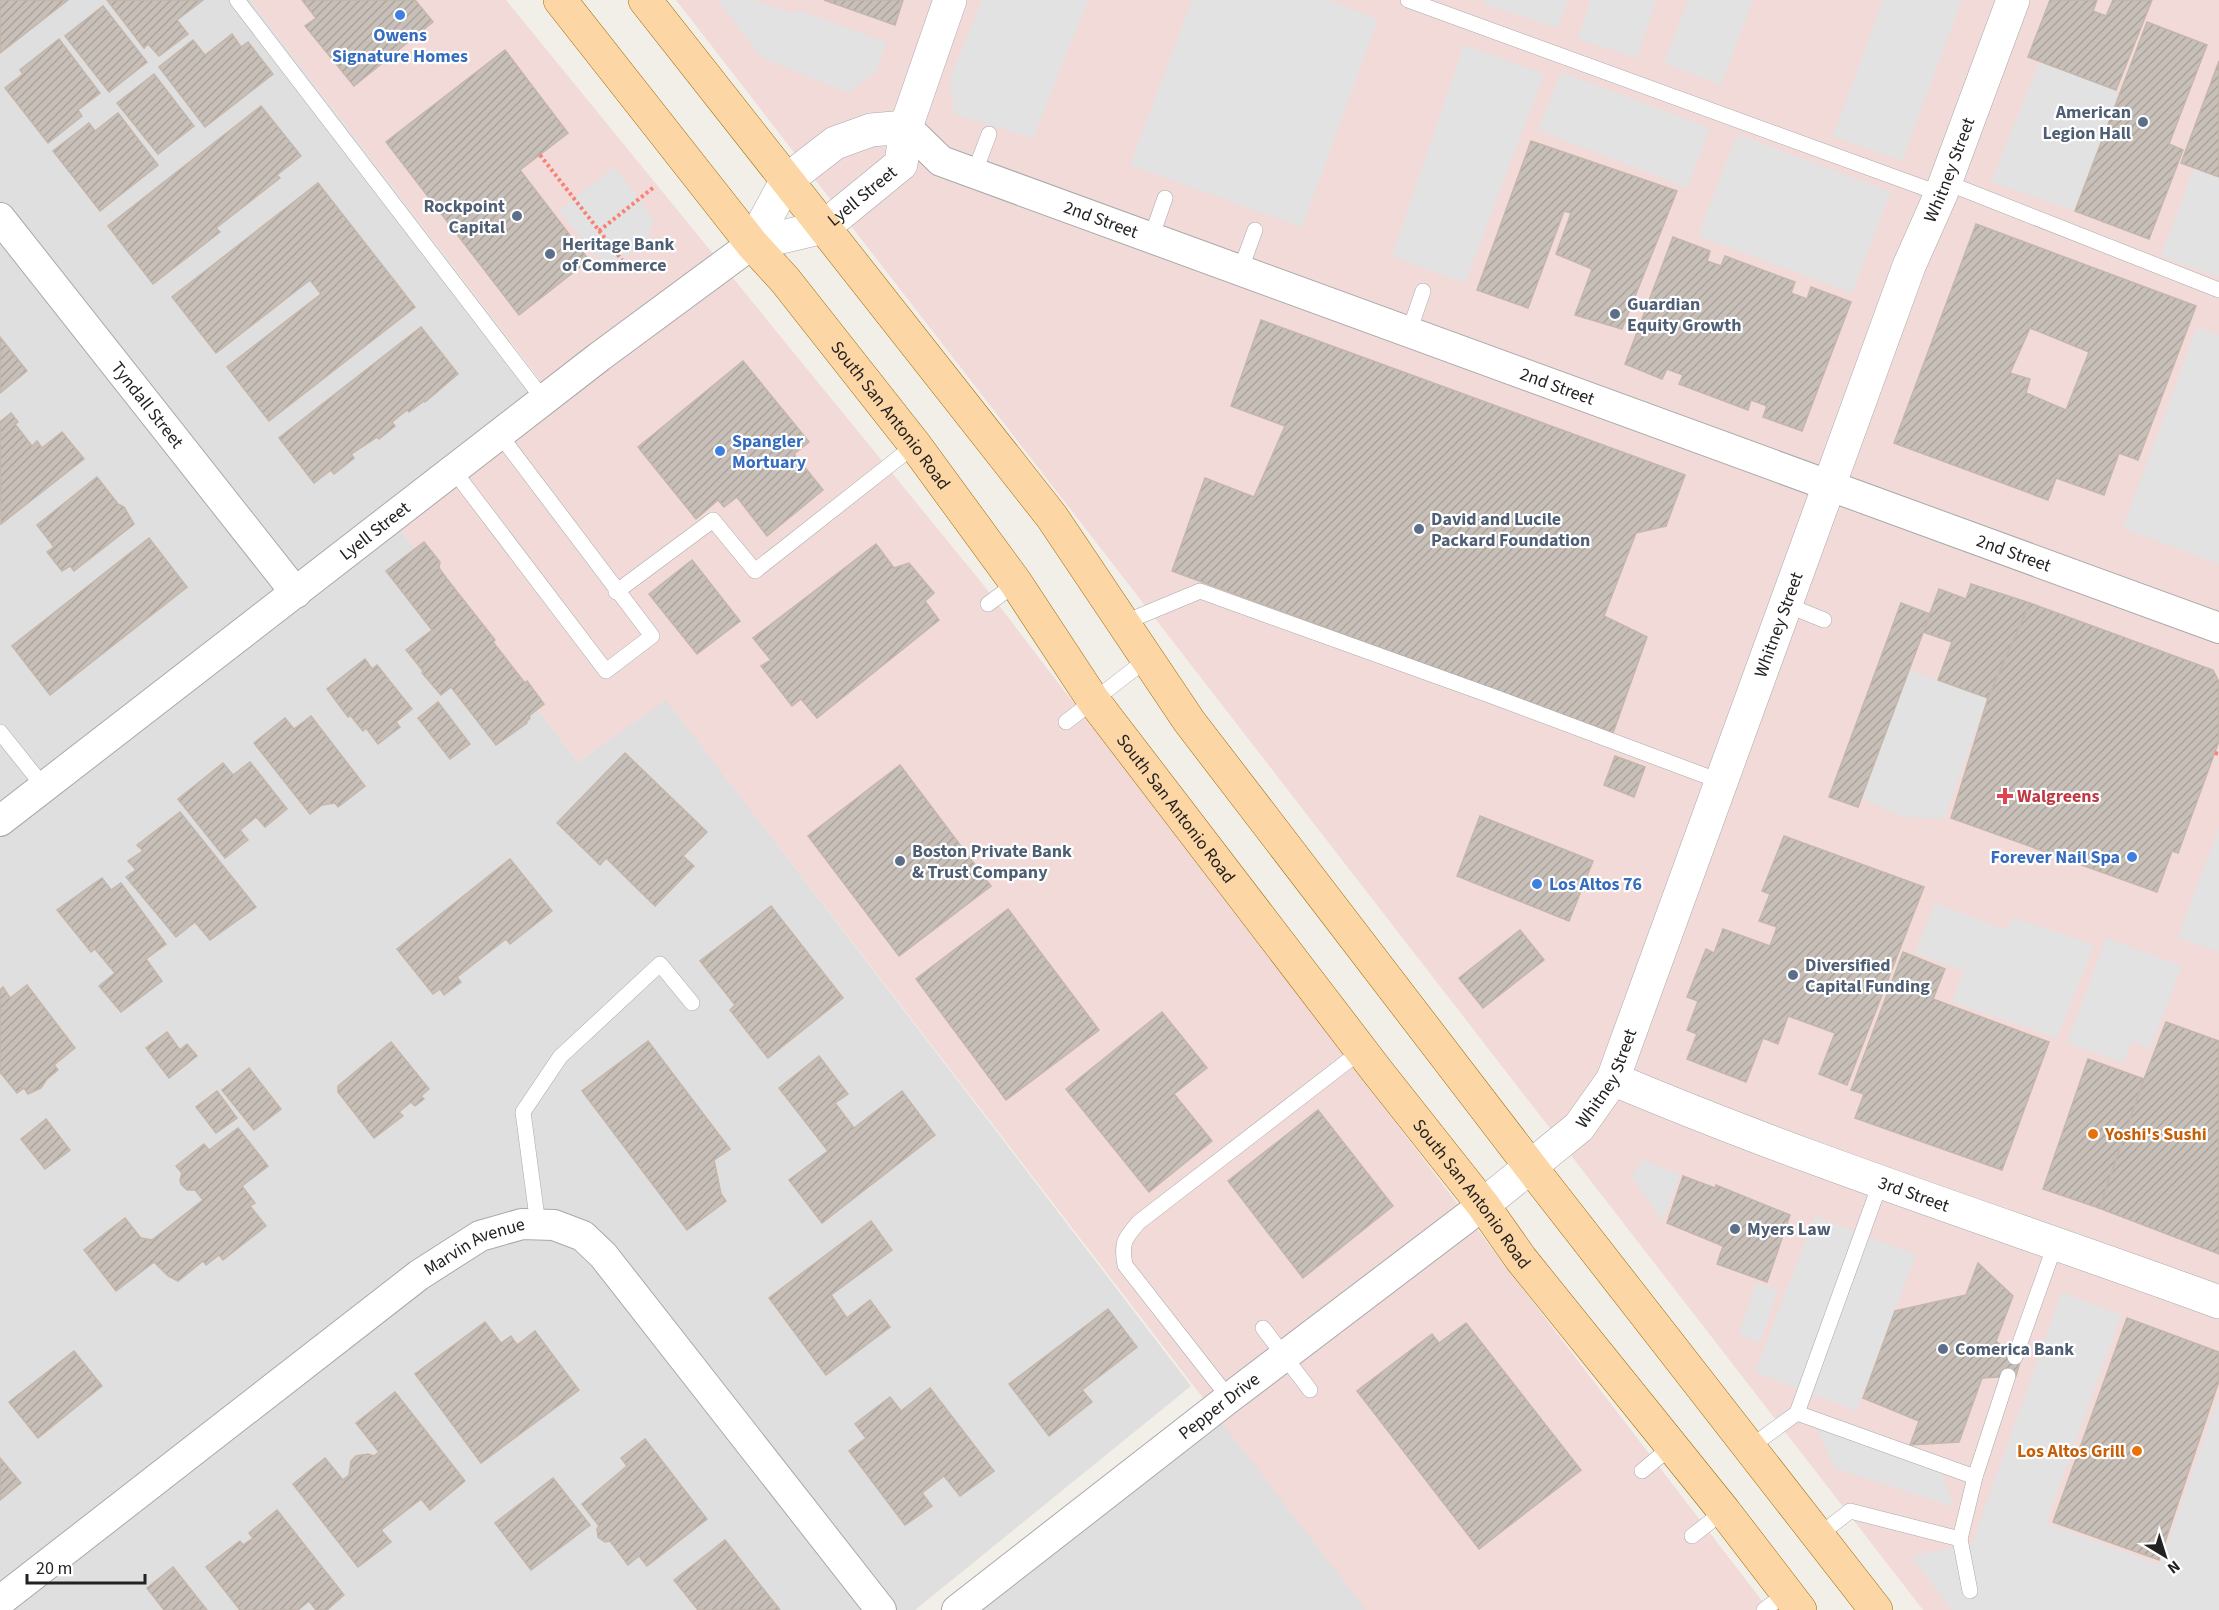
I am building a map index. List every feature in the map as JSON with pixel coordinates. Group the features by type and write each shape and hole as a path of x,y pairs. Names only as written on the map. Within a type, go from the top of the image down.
{"main road":[{"name":"South San Antonio Road","path":"560,0 752,244 785,280 915,445 1016,583 1093,700 1483,1205 1521,1258 1724,1510 1783,1604"},
{"path":"645,0 1052,518 1189,721 1530,1166 1876,1610"}],"street":[{"name":"Lyell Street","path":"0,822 544,400 752,244 824,226 901,164 906,127 950,0"},
{"name":"Whitney Street","path":"1483,1205 1579,1126 1613,1079 1909,266 1943,188 2013,0"},
{"name":"Lyell Street","path":"752,244 787,180 835,143 871,130 906,127"},
{"name":"2nd Street","path":"906,127 940,161 974,174 1831,484 2219,628"},
{"name":"Tyndall Street","path":"0,218 296,593"},
{"name":"3rd Street","path":"1613,1079 1661,1100 1881,1181 2219,1302"},
{"name":"Pepper Drive","path":"957,1610 1229,1398 1483,1205"},
{"name":"Marvin Avenue","path":"0,1602 419,1275 480,1236 522,1224 554,1225 583,1236 603,1255 881,1610"}],"lane":[{"path":"237,0 544,400"},
{"path":"1408,0 1943,188 2219,290"},
{"path":"974,174 989,134"},
{"path":"1151,238 1165,198"},
{"path":"1240,271 1255,230"},
{"path":"1409,332 1423,291"},
{"path":"454,471 606,671 652,636 616,592 500,435"},
{"path":"616,592 713,520 755,570 915,445"},
{"path":"988,604 1016,583"},
{"path":"1123,623 1200,591 1722,782"},
{"path":"1787,605 1824,620"},
{"path":"1066,722 1147,659"},
{"path":"0,732 44,787"},
{"path":"538,1225 523,1112 560,1057 660,964 692,1003"},
{"path":"1229,1398 1125,1265 1122,1248 1128,1234 1139,1222 1362,1050"},
{"path":"1749,1448 1797,1413 1881,1181"},
{"path":"2015,1357 2056,1242"},
{"path":"1263,1328 1311,1390"},
{"path":"1970,1591 1960,1539 1975,1478 2008,1376"},
{"path":"1797,1413 1975,1478"},
{"path":"1642,1471 1672,1446"},
{"path":"1692,1536 1724,1510"},
{"path":"1818,1536 1850,1511 1960,1539"}],"path":[{"path":"540,155 622,260"},
{"path":"599,231 654,188"}],"shaded area":[{"path":"0,0 250,0 548,392 390,516 578,762 666,699 1191,1386 915,1610 0,1610"},
{"path":"250,0 506,0 981,582 1769,1610 1366,1610 666,700 578,762 390,516 548,391"},
{"path":"676,0 2219,0 2219,1610 1923,1610"},
{"path":"718,0 753,0 795,14 798,10 886,42 876,72 848,93 761,57"},
{"path":"982,0 1088,0 1033,138 954,114 950,79"},
{"path":"1192,0 1328,0 1378,19 1302,227 1130,165"},
{"path":"1484,0 1568,0 1558,28 1483,4"},
{"path":"1591,0 1656,0 1637,58 1578,39"},
{"path":"1688,0 1753,0 1721,85 1664,63"},
{"path":"1883,0 1962,0 1902,161 1833,136"},
{"path":"1464,45 1544,74 1465,283 1392,256"},
{"path":"2040,61 2116,90 2117,100 2075,211 1991,182"},
{"path":"1561,72 1710,128 1687,188 1538,130"},
{"path":"1737,134 1891,192 1852,293 1698,236"},
{"path":"615,167 653,219 648,240 607,271 559,210"},
{"path":"2194,168 2219,177 2219,277 2161,256"},
{"path":"2197,327 2219,335 2219,564 2123,528"},
{"path":"1909,670 1988,698 1944,819 1902,817 1862,798"},
{"path":"2219,827 2219,952 2178,938"},
{"path":"1935,903 2006,930 2012,917 2094,945 2057,1038 1952,1002 1964,971 1915,953"},
{"path":"2106,938 2182,966 2150,1049 2132,1041 2124,1063 2067,1043"},
{"path":"1642,1159 1680,1175 1663,1221 1632,1178"},
{"path":"1815,1216 1916,1255 1856,1411 1755,1372"},
{"path":"1756,1283 1778,1290 1760,1343 1739,1334"},
{"path":"2062,1292 2121,1315 2046,1523 2160,1565 2219,1396 2219,1610 1952,1610 1911,1556 1972,1544"},
{"path":"1221,1418 1368,1610 973,1610"},
{"path":"1812,1419 1938,1464 1954,1507 1835,1468"}],"building":[{"path":"0,0 68,0 0,53"},
{"path":"107,0 203,0 177,20 188,34 159,56 148,44 144,48"},
{"path":"302,0 415,0 433,22 354,86 305,26 316,18"},
{"path":"824,0 903,0 895,25"},
{"path":"2050,0 2097,0 2093,11 2106,16 2113,0 2152,0 2116,90 2028,57"},
{"path":"103,6 147,62 109,92 65,36"},
{"name":"American Legion Hall","path":"2147,22 2207,45 2169,144 2183,150 2149,239 2075,211"},
{"path":"232,34 241,47 248,42 273,74 205,127 159,67 193,40 205,55"},
{"path":"59,39 100,93 78,110 82,116 48,143 5,88 23,74 20,70"},
{"path":"505,50 568,133 520,170 589,260 519,315 386,142"},
{"path":"2219,61 2219,177 2181,163"},
{"path":"154,74 194,126 158,154 117,103"},
{"path":"261,106 301,156 277,175 280,178 216,228 220,232 153,284 108,226"},
{"path":"118,113 158,165 100,211 53,151 89,123 95,131"},
{"path":"1531,141 1677,191 1622,329 1575,315 1592,269 1556,254 1571,213 1564,211 1528,308 1477,290"},
{"path":"318,183 415,307 269,421 227,367 321,294 310,280 216,353 172,297"},
{"path":"1976,224 2196,306 2138,460 2119,453 2104,495 2056,478 2048,500 1894,443","holes":["2030,328 2089,352 2066,410 2026,393 2030,379 2010,373"]},
{"path":"1673,237 1710,251 1707,261 1721,266 1725,256 1795,282 1791,293 1807,299 1811,287 1851,302 1802,431 1763,417 1767,406 1751,400 1748,410 1679,384 1683,375 1667,369 1662,379 1625,364"},
{"name":"David and Lucile Packard Foundation","path":"1261,320 1685,475 1666,526 1636,533 1604,616 1647,637 1613,733 1172,571 1205,478 1254,497 1285,426 1231,406"},
{"path":"421,327 458,374 425,402 409,412 407,410 392,422 395,426 379,439 377,437 351,454 354,458 334,474 331,470 314,483 279,438"},
{"path":"0,337 27,371 0,393"},
{"name":"Spangler Mortuary","path":"743,361 809,442 794,454 823,490 767,536 737,497 724,507 718,500 696,519 638,447"},
{"path":"11,413 18,422 15,424 32,446 37,441 42,448 62,432 84,459 1,524 0,422"},
{"path":"97,477 118,504 124,507 134,524 74,571 70,566 62,571 47,552 54,547 37,525"},
{"path":"149,538 187,587 50,695 12,646"},
{"path":"424,542 440,562 439,568 495,640 493,642 544,704 529,716 527,723 496,745 451,687 441,695 406,650 432,630 386,571"},
{"path":"876,544 894,568 909,563 934,593 925,601 939,620 817,718 801,699 792,706 761,666 771,660 753,638"},
{"path":"692,560 740,621 697,654 649,594"},
{"path":"1971,584 2030,603 1988,698 1938,680 1952,642 1923,632 1939,589 1966,599"},
{"path":"1901,603 1930,614 1858,807 1829,797"},
{"path":"2030,603 2213,670 2219,682 2219,741 2178,853 2172,851 2157,892 1951,818 1988,698"},
{"path":"365,659 372,669 377,665 412,709 396,722 400,727 378,744 366,728 363,731 350,715 348,717 327,689"},
{"path":"438,702 470,744 450,759 418,718"},
{"path":"311,716 365,786 338,807 335,803 322,805 310,814 254,743 285,718 294,729"},
{"path":"625,753 707,832 683,856 694,866 655,906 606,858 600,865 557,823"},
{"path":"1615,756 1645,767 1634,797 1604,785"},
{"path":"250,762 287,809 265,827 256,817 240,830 248,840 225,858 178,799 223,763 233,775"},
{"name":"Boston Private Bank & Trust Company","path":"900,765 991,886 899,956 808,836"},
{"path":"180,812 256,907 210,940 195,922 176,937 126,877 136,870 128,861 143,851 137,845"},
{"path":"1480,816 1593,861 1569,921 1457,876"},
{"name":"Diversified Capital Funding","path":"1784,836 1924,887 1847,1085 1819,1074 1835,1033 1788,1016 1778,1044 1763,1038 1746,1082 1687,1059 1697,1034 1687,1030 1698,1001 1687,997 1706,949 1714,953 1723,929 1770,946 1777,927 1759,921 1770,894 1762,891"},
{"path":"510,859 552,911 510,944 506,939 457,977 461,982 444,995 440,989 433,994 397,949"},
{"path":"102,878 111,890 121,883 166,944 146,959 162,981 121,1012 99,986 115,973 95,949 91,952 57,910"},
{"path":"771,906 843,998 768,1058 730,1010 735,1005 700,961"},
{"path":"1008,909 1099,1030 1006,1100 916,979"},
{"name":"Los Altos 76","path":"1520,930 1544,960 1483,1008 1459,978"},
{"path":"1903,952 1945,969 1933,999 2049,1042 2002,1170 1855,1118 1864,1094 1851,1090"},
{"path":"27,985 75,1048 54,1065 58,1070 47,1079 41,1088 28,1094 24,1088 17,1093 0,1072 0,990 3,987 10,998"},
{"path":"1162,1012 1207,1068 1174,1094 1212,1141 1149,1192 1066,1089"},
{"path":"2166,1022 2219,1041 2219,1254 2099,1208"},
{"path":"167,1032 180,1050 187,1044 197,1056 169,1078 146,1048"},
{"path":"648,1041 730,1149 714,1160 721,1194 726,1201 687,1230 582,1091"},
{"path":"391,1042 429,1089 421,1096 424,1099 415,1106 411,1102 399,1112 403,1116 374,1138 338,1092 338,1086"},
{"path":"819,1056 848,1094 835,1103 854,1128 902,1091 935,1135 822,1223 789,1180 828,1151 779,1088"},
{"name":"Yoshi's Sushi","path":"2088,1059 2144,1079 2099,1208 2043,1189"},
{"path":"249,1068 281,1109 254,1130 222,1090"},
{"path":"217,1091 237,1118 216,1133 196,1107"},
{"path":"1318,1110 1393,1206 1303,1278 1228,1181"},
{"path":"46,1119 70,1150 45,1169 21,1139"},
{"path":"238,1128 268,1166 242,1186 255,1203 250,1206 266,1226 223,1260 219,1255 206,1265 203,1261 178,1281 168,1276 154,1262 116,1291 84,1250 125,1218 141,1238 152,1240 203,1200 195,1190 187,1190 181,1184 182,1173 176,1166 204,1144 209,1150"},
{"name":"Myers Law","path":"1683,1176 1715,1188 1716,1185 1790,1215 1767,1282 1717,1264 1723,1246 1667,1223"},
{"path":"871,1221 892,1250 831,1295 847,1318 870,1300 890,1327 826,1375 769,1298"},
{"name":"Comerica Bank","path":"1978,1263 2013,1296 1996,1341 2020,1362 2016,1376 1982,1378 1959,1442 1910,1445 1919,1421 1863,1398 1895,1311 1966,1295"},
{"path":"1108,1309 1137,1347 1082,1390 1092,1402 1049,1436 1009,1384"},
{"name":"Los Altos Grill","path":"2127,1318 2219,1352 2219,1381 2159,1560 2053,1522"},
{"path":"485,1322 501,1343 511,1336 517,1345 535,1331 579,1390 481,1463 415,1374"},
{"path":"1466,1323 1581,1470 1479,1549 1357,1391 1432,1334 1439,1343"},
{"path":"74,1351 102,1386 38,1438 9,1402"},
{"path":"930,1388 994,1471 960,1496 944,1476 922,1493 932,1506 905,1525 849,1451 866,1438 855,1424 890,1397 901,1411"},
{"path":"395,1392 465,1481 430,1510 421,1499 381,1530 391,1542 358,1567 293,1484 325,1458 343,1480 349,1475 351,1461 356,1456 368,1454 374,1456 379,1452 356,1423"},
{"path":"645,1439 707,1519 647,1566 639,1556 628,1565 610,1541 605,1542 598,1537 599,1526 582,1504 627,1466 621,1458"},
{"path":"0,1458 21,1483 0,1500"},
{"path":"553,1478 590,1525 531,1570 495,1523"},
{"path":"277,1510 344,1595 327,1610 316,1610 309,1601 298,1610 240,1610 206,1567 240,1541 243,1545 253,1538 249,1533"},
{"path":"725,1540 780,1610 698,1610 674,1580"},
{"path":"173,1567 207,1610 164,1610 147,1588"}],"place":[{"name":"Owens Signature Homes","path":"400,15"},
{"name":"American Legion Hall","path":"2143,122"},
{"name":"Rockpoint Capital","path":"517,216"},
{"name":"Heritage Bank of Commerce","path":"550,254"},
{"name":"Guardian Equity Growth","path":"1615,314"},
{"name":"Spangler Mortuary","path":"720,451"},
{"name":"David and Lucile Packard Foundation","path":"1419,529"},
{"name":"Walgreens","path":"2005,796"},
{"name":"Forever Nail Spa","path":"2132,857"},
{"name":"Boston Private Bank & Trust Company","path":"900,861"},
{"name":"Los Altos 76","path":"1537,884"},
{"name":"Diversified Capital Funding","path":"1793,975"},
{"name":"Yoshi's Sushi","path":"2093,1134"},
{"name":"Myers Law","path":"1735,1229"},
{"name":"Comerica Bank","path":"1943,1349"},
{"name":"Los Altos Grill","path":"2137,1451"}]}
